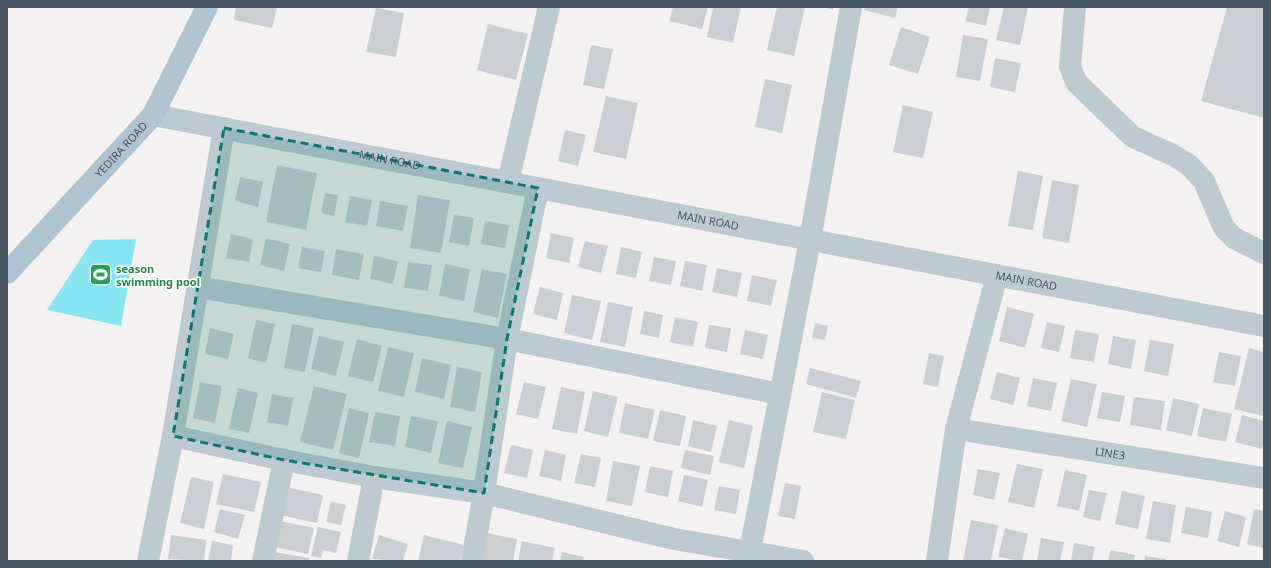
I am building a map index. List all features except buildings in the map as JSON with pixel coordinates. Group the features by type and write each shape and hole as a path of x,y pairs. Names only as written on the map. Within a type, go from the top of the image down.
{"main road":[{"name":"YEDIRA ROAD","path":"7,272 153,115 207,7"}],"street":[{"path":"508,182 549,7"},
{"path":"750,551 810,240 851,7"},
{"path":"1075,7 1070,66 1076,82 1133,137 1173,155 1189,166 1204,181 1224,228 1234,238 1264,253"},
{"name":"MAIN ROAD","path":"153,115 1264,326"},
{"path":"148,561 173,436 224,128"},
{"path":"472,561 484,493 507,339 538,188"},
{"path":"937,561 956,429 997,275"},
{"path":"197,287 507,339 780,394"},
{"name":"LINE3","path":"956,429 1264,478"},
{"path":"173,436 284,460 374,477 484,493 674,539 803,561"},
{"path":"263,561 284,460"},
{"path":"358,561 374,477"}],"highlighted area":[{"path":"224,128 538,188 507,339 484,493 284,460 173,436"}],"water":[{"name":"season swimming pool","path":"136,239 121,326 47,310 93,240"}],"place":[{"name":"season swimming pool","path":"100,275"}]}
